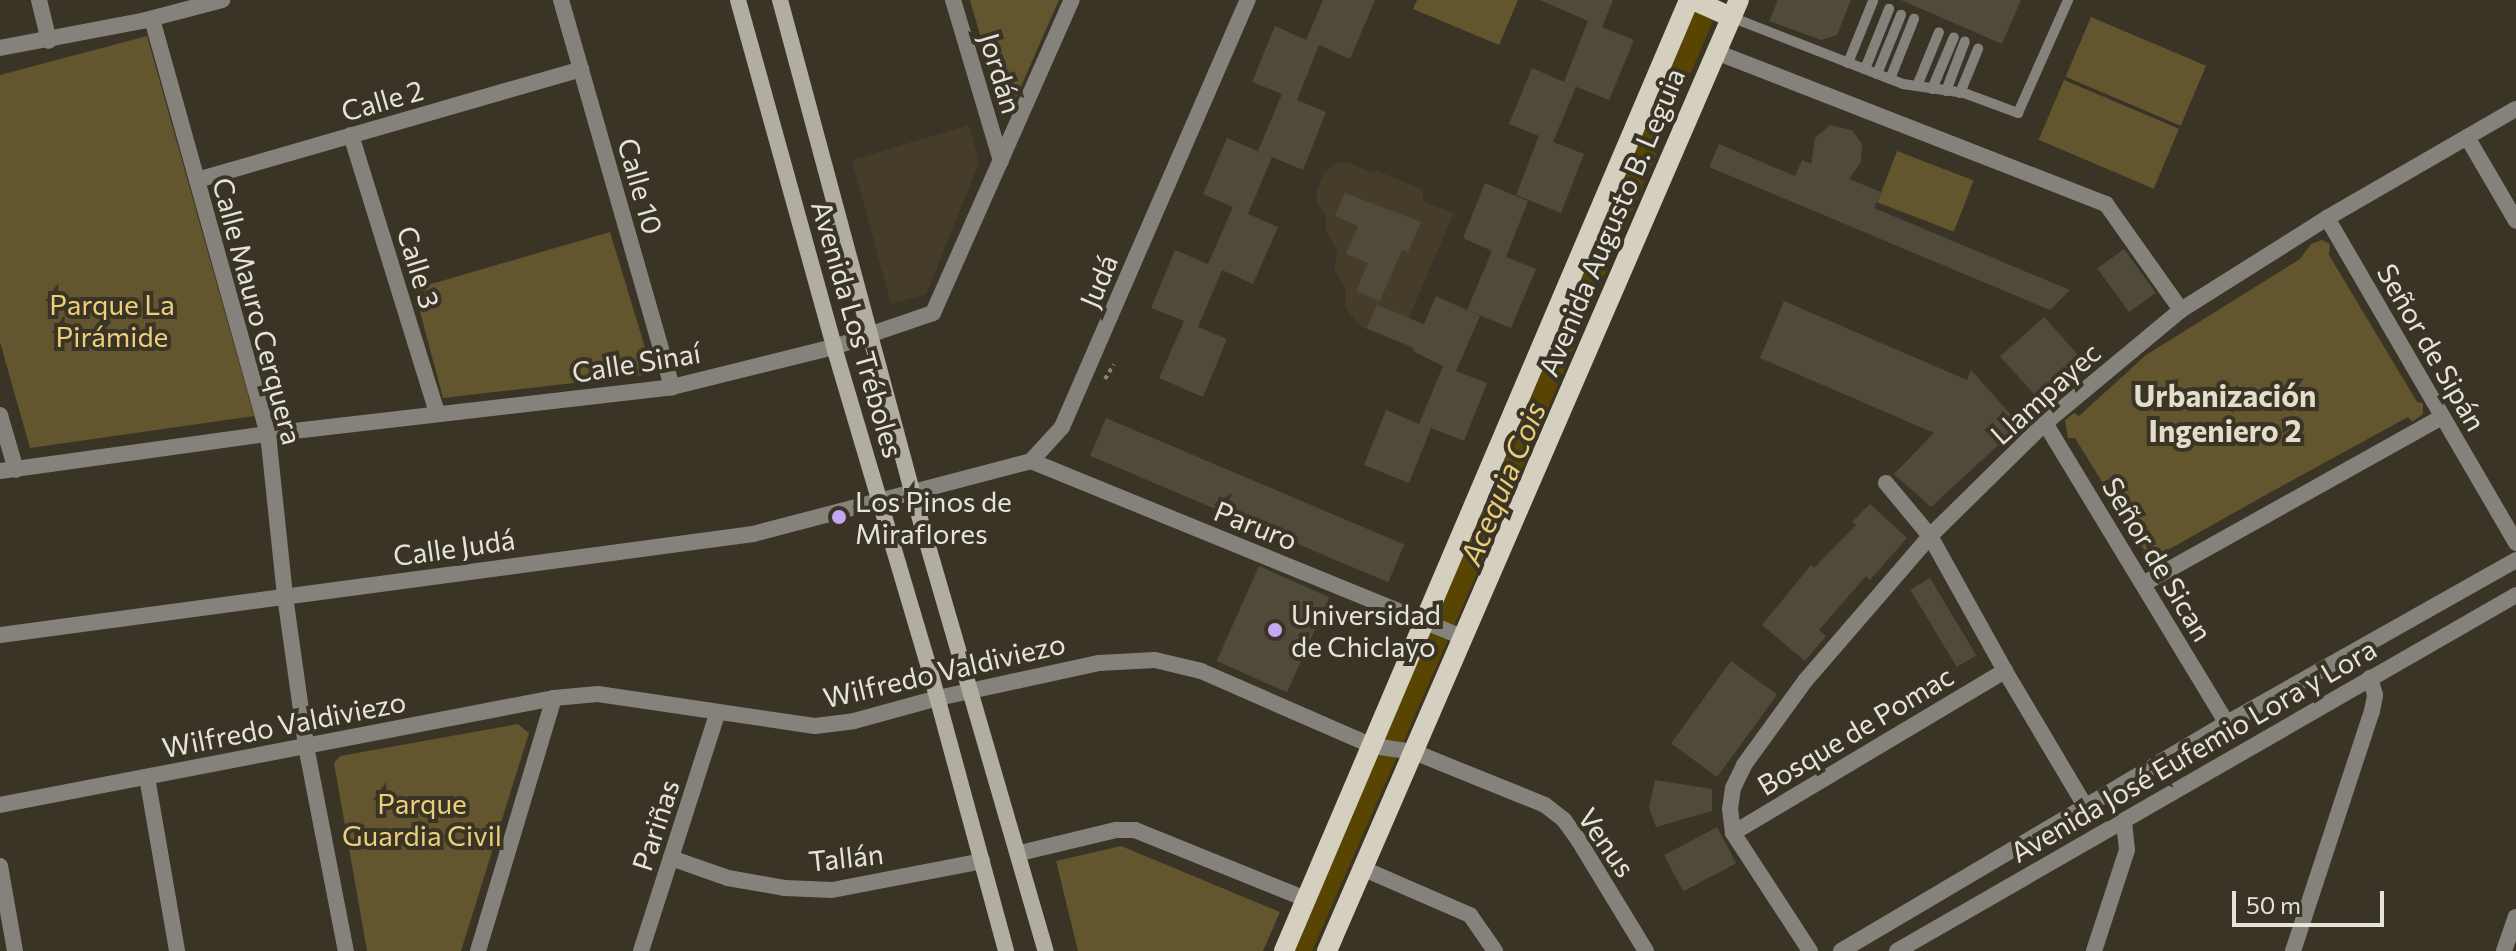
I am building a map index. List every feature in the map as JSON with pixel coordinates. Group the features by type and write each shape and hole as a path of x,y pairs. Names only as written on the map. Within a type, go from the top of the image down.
{"main road":[{"name":"Avenida Los Tréboles","path":"738,0 834,347 938,698 1006,951"},
{"name":"Avenida Los Tréboles","path":"780,0 912,491 1020,853 1046,951"},
{"path":"1691,0 1735,8"},
{"name":"Avenida Augusto B. Leguia","path":"1284,951 1691,0"},
{"name":"Avenida Augusto B. Leguia","path":"1327,951 1735,8"}],"street":[{"path":"39,0 49,41"},
{"path":"0,48 152,19 222,0"},
{"name":"Calle 10","path":"561,0 672,387"},
{"name":"Jordán","path":"953,0 1001,161"},
{"name":"Calle Sinaí","path":"8,470 268,434 672,387 834,347 933,313 1072,0"},
{"name":"Judá","path":"1031,461 1062,427 1248,0"},
{"name":"Calle Mauro Cerquera","path":"152,19 268,434 285,596 306,746 346,951"},
{"path":"1716,52 2106,204 2181,310"},
{"name":"Calle 2","path":"197,180 581,69"},
{"name":"Llampayec","path":"1733,833 1730,809 1733,788 1744,765 1805,681 1930,536 2045,423 2181,310 2327,218 2516,109"},
{"name":"Calle 3","path":"351,135 437,413"},
{"path":"2467,137 2516,221"},
{"name":"Señor de Sipán","path":"2327,218 2516,543"},
{"path":"0,415 8,470"},
{"path":"2143,584 2442,417"},
{"name":"Señor de Sican","path":"2045,423 2227,723"},
{"path":"912,491 1031,461"},
{"name":"Paruro","path":"1031,461 1461,637"},
{"path":"1886,483 1930,536 2085,806"},
{"name":"Calle Judá","path":"0,635 753,534 912,491"},
{"path":"1841,951 2227,723 2516,560"},
{"name":"Avenida José Eufemio Lora y Lora","path":"1897,951 2516,595"},
{"name":"Wilfredo Valdiviezo","path":"0,805 554,698 598,694 717,714 815,726 854,721 972,690 1130,659 1177,663 1374,746 1414,752"},
{"name":"Bosque de Pomac","path":"1733,833 2005,671"},
{"path":"2293,951 2372,711 2375,695 2370,678"},
{"path":"478,951 554,698"},
{"name":"Pariñas","path":"641,951 717,714"},
{"name":"Venus","path":"1414,752 1522,793 1564,820 1646,951"},
{"path":"147,777 177,951"},
{"path":"2094,951 2127,850 2124,821"},
{"path":"1020,853 1116,830 1135,830 1306,899"},
{"path":"1733,833 1810,951"},
{"name":"Tallán","path":"671,858 728,878 785,888 832,890 982,861"},
{"path":"0,866 15,951"},
{"path":"1364,869 1470,915 1495,951"},
{"path":"2504,951 2516,917"}],"lane":[{"path":"1735,8 1848,63 1890,79 1960,93 2018,113 2068,0"},
{"path":"1848,63 1873,1"},
{"path":"1865,69 1889,9"},
{"path":"1877,74 1901,15"},
{"path":"1890,79 1914,19"},
{"path":"1917,86 1939,32"},
{"path":"1932,89 1960,39 1946,91"},
{"path":"1960,93 1978,49"}],"path":[{"path":"1105,379 1114,364"}],"shaded area":[{"path":"969,125 979,163 926,294 891,304 852,160"},
{"path":"1337,163 1350,163 1374,173 1377,171 1421,189 1424,202 1454,213 1398,342 1361,327 1345,308 1346,290 1334,269 1338,252 1326,232 1326,215 1318,205 1316,193 1323,174"}],"green space":[{"path":"970,0 1059,0 1015,100 1006,104 998,98"},
{"path":"1417,0 1518,0 1499,45 1413,9"},
{"path":"2091,17 2206,66 2181,126 2066,77"},
{"name":"Parque La Pirámide","path":"147,36 254,416 30,448 0,342 0,75"},
{"path":"2064,80 2179,129 2154,189 2039,140"},
{"path":"1897,151 1974,180 1954,232 1877,202"},
{"path":"610,232 653,374 443,398 414,289"},
{"path":"2322,240 2330,244 2329,255 2417,402 2423,403 2423,414 2412,422 2408,417 2159,555 2159,566 2142,562 2146,553 2075,438 2068,438 2065,420 2074,413 2079,416 2146,355 2300,259 2311,244"},
{"name":"Parque Guardia Civil","path":"518,724 529,733 461,951 367,951 334,763 340,756"},
{"path":"1121,846 1280,912 1263,951 1078,951 1056,861"}],"building":[{"path":"1323,0 1375,0 1350,59 1319,45 1297,100 1326,112 1303,170 1258,151 1282,94 1252,82 1275,26 1306,40"},
{"path":"1540,0 1613,0 1602,27 1634,40 1609,100 1564,82 1588,21"},
{"path":"1778,0 1851,0 1837,35 1821,40 1769,21"},
{"path":"1901,0 2021,0 2002,44"},
{"path":"1532,68 1576,87 1553,142 1584,154 1561,213 1516,195 1539,136 1509,124"},
{"path":"1830,125 1852,130 1862,144 1861,162 1849,179 1881,192 1874,208 2070,290 2050,310 1709,167 1719,144 1795,176 1802,160 1811,164 1815,138"},
{"path":"1227,138 1272,157 1248,214 1278,227 1253,284 1222,270 1198,327 1227,339 1203,397 1159,378 1184,321 1151,308 1175,250 1208,264 1233,207 1203,194"},
{"path":"1485,183 1528,201 1506,257 1536,269 1511,328 1467,310 1492,251 1463,238"},
{"path":"1345,193 1421,222 1408,252 1402,250 1380,301 1356,291 1368,263 1346,254 1358,226 1335,216"},
{"path":"2124,249 2156,293 2129,312 2097,268"},
{"path":"1436,296 1480,316 1456,371 1487,383 1464,441 1421,424 1431,428 1409,483 1364,465 1386,410 1419,424 1443,366 1413,351 1414,348 1367,328 1377,305 1424,324"},
{"path":"1784,301 1967,380 1971,370 2020,425 1931,507 1894,474 1934,433 1760,358"},
{"path":"2044,317 2084,362 2040,401 2000,356"},
{"path":"1106,418 1404,545 1388,582 1090,456"},
{"path":"1870,504 1907,538 1870,580 1866,576 1819,630 1826,636 1805,661 1762,625 1811,565 1814,568 1856,525 1852,522"},
{"name":"Universidad de Chiclayo","path":"1259,566 1329,597 1287,692 1217,661"},
{"path":"1930,578 1976,655 1957,667 1910,590"},
{"path":"1731,661 1777,695 1717,777 1671,744"},
{"path":"1655,780 1712,789 1712,811 1656,827 1649,808"},
{"path":"1717,827 1736,863 1683,891 1664,855"}],"waterway":[{"name":"Acequia Cois","path":"1300,951 1476,549 1704,14"}],"place":[{"name":"Los Pinos de Miraflores","path":"839,517"},
{"name":"Universidad de Chiclayo","path":"1275,630"}],"district":[{"name":"Urbanización Ingeniero 2","path":"2225,412"}]}
